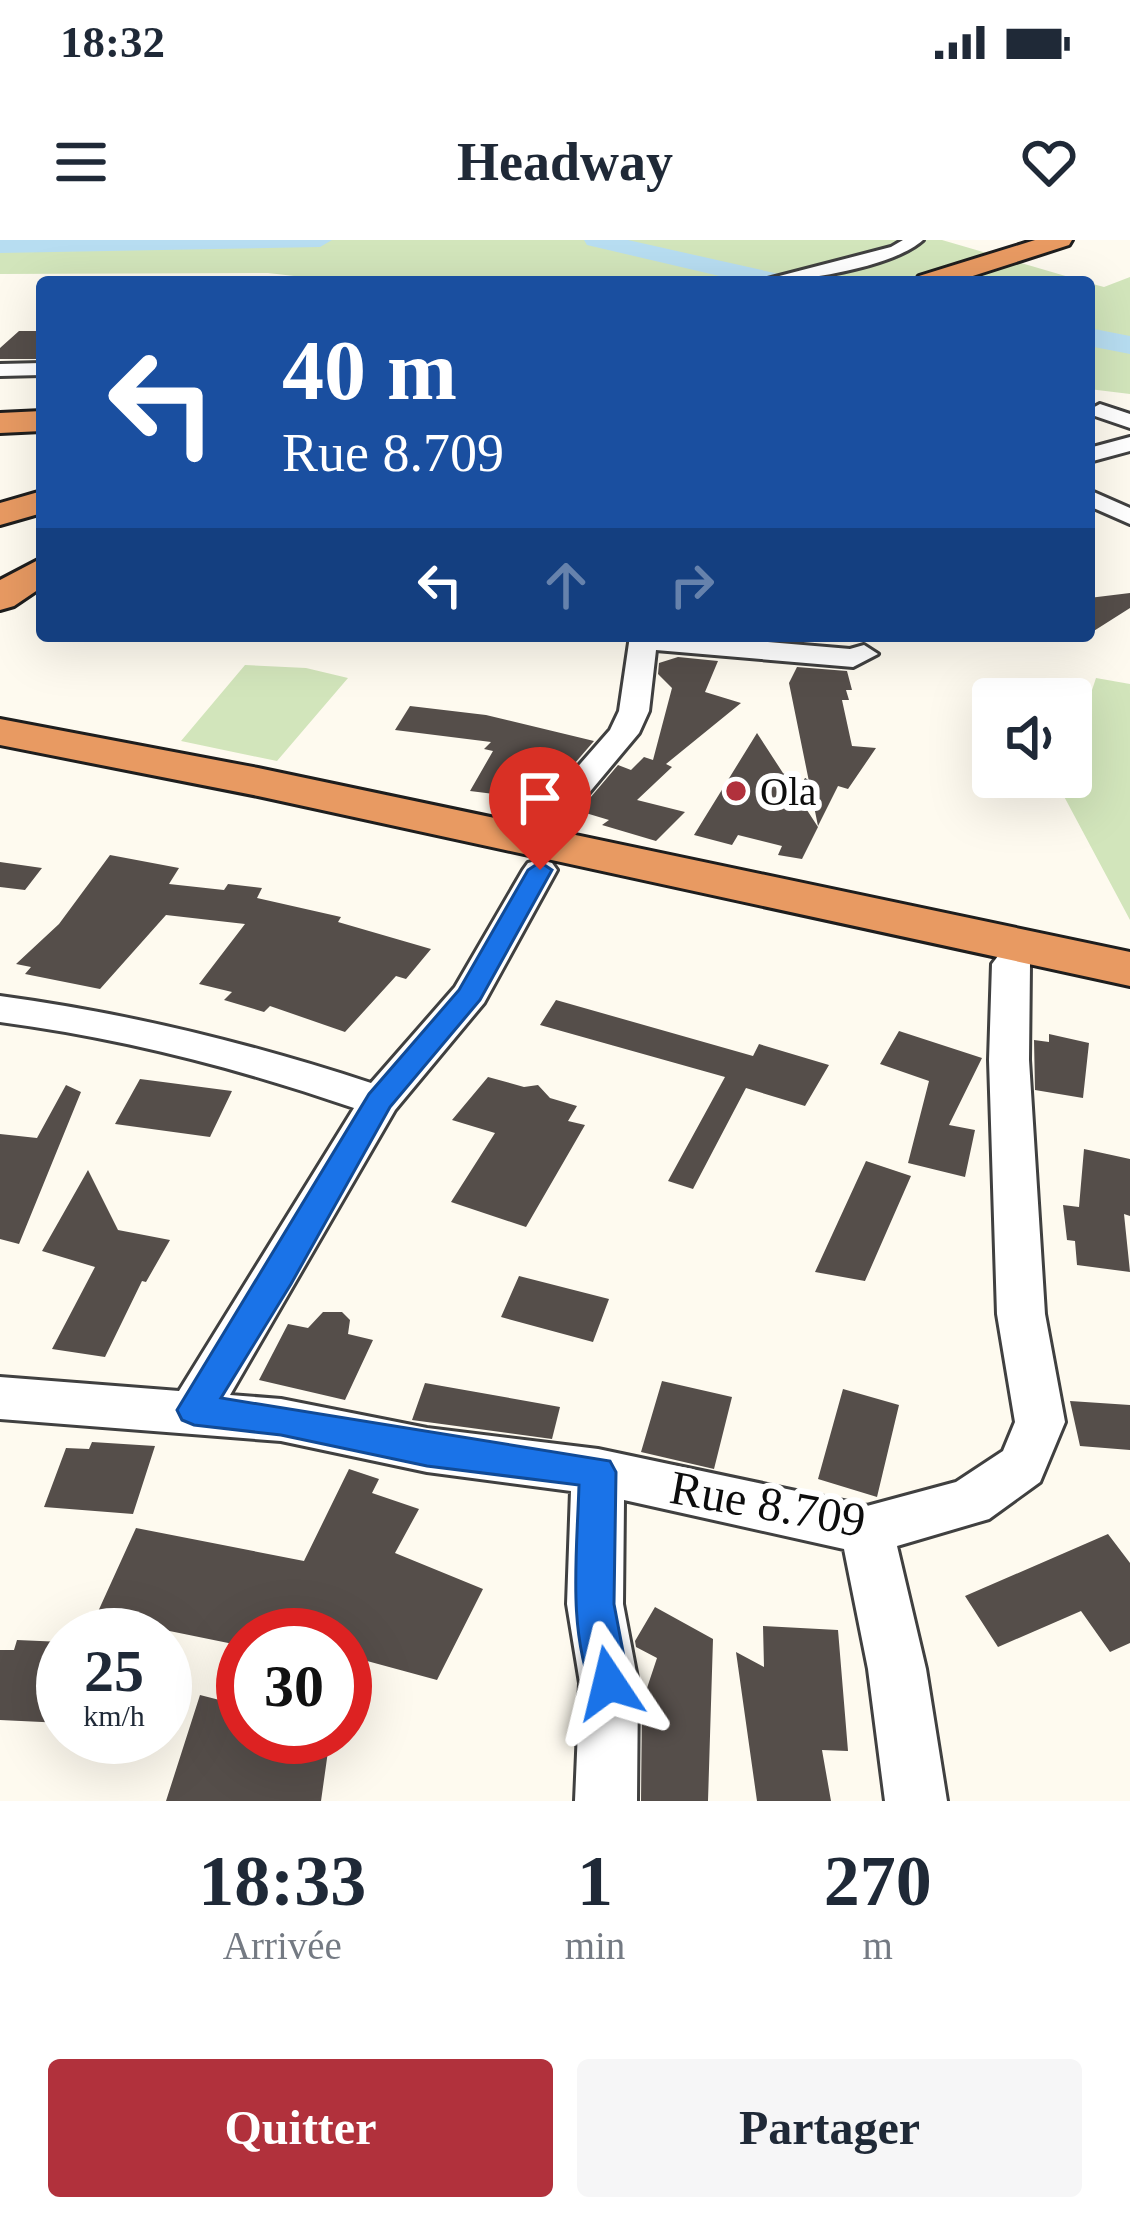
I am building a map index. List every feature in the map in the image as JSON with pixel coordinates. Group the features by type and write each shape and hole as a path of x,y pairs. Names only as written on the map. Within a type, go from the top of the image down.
{"highway":[{"path":"950,276 1072,243"},
{"path":"989,276 1072,243"},
{"path":"0,423 36,421"},
{"path":"0,502 36,493"},
{"path":"0,514 36,504"},
{"path":"0,530 36,520"},
{"path":"0,569 36,558"},
{"path":"0,598 36,573"},
{"path":"0,697 44,722 252,796"},
{"path":"0,732 252,796 1130,992"},
{"path":"0,756 252,796"},
{"path":"0,771 252,796"},
{"path":"535,856 1130,969"}],"street":[{"path":"783,276 897,251 915,240"},
{"path":"0,370 36,369"},
{"path":"1100,410 1130,421"},
{"path":"1095,453 1130,444"},
{"path":"1095,500 1130,517"},
{"path":"194,1410 280,1275 379,1101 470,994 535,856 624,733 634,711 643,642"},
{"path":"686,642 853,658 864,654"},
{"name":"Rue 8.709","path":"0,1397 281,1420 427,1450 598,1472 868,1530 970,1502 1022,1466 1040,1422 1021,1314 1010,1060 1011,964"},
{"path":"0,1009 76,1019 246,1056 379,1101"},
{"path":"598,1472 595,1604 609,1683 606,1801"},
{"path":"868,1530 897,1669 916,1801"}],"green space":[{"path":"0,240 942,240 1065,276 268,273 0,274"},
{"path":"1130,277 1130,394 1095,390 1095,285 1104,287"},
{"path":"245,665 306,668 348,678 277,761 181,741"},
{"path":"1096,678 1130,684 1130,920 1065,798 1092,798"}],"building":[{"path":"19,331 36,331 36,359 0,359 0,348"},
{"path":"1130,593 1130,608 1095,630 1095,597"},
{"path":"678,657 718,661 705,692 741,703 666,764 672,767 637,800 685,812 656,841 602,825 609,820 579,811 618,765 631,770 644,757 653,760 672,688 658,674 659,663"},
{"path":"797,667 847,671 852,690 846,690 849,700 842,700 852,746 876,748 848,789 838,786 818,826 789,683"},
{"path":"410,706 486,715 594,741 543,800 470,791 493,751 484,749 491,742 395,730"},
{"path":"757,733 818,827 802,859 778,855 782,846 738,835 732,845 694,835"},
{"path":"110,855 179,868 169,884 224,890 228,884 262,888 257,898 341,917 338,922 431,949 406,979 396,976 345,1032 270,1006 264,1012 224,1000 232,992 199,984 245,924 166,915 100,989 25,974 31,967 16,964 59,924"},
{"path":"0,862 42,868 25,890 0,887"},
{"path":"556,1000 753,1056 759,1044 829,1065 805,1106 746,1088 693,1189 668,1181 725,1077 540,1025"},
{"path":"899,1031 982,1058 949,1125 975,1130 965,1177 908,1163 929,1081 880,1064"},
{"path":"1049,1034 1089,1043 1083,1098 1035,1090 1034,1040 1049,1042"},
{"path":"488,1077 524,1087 538,1085 550,1098 577,1106 568,1121 585,1125 526,1227 451,1202 495,1133 452,1120"},
{"path":"140,1079 232,1091 210,1137 115,1124"},
{"path":"66,1085 81,1092 19,1244 0,1239 0,1134 37,1138"},
{"path":"1084,1149 1130,1159 1130,1216 1124,1214 1130,1272 1077,1265 1075,1241 1067,1240 1063,1205 1079,1207"},
{"path":"866,1161 911,1176 865,1281 815,1272"},
{"path":"88,1170 118,1230 170,1240 146,1282 142,1281 105,1357 52,1349 95,1267 42,1251"},
{"path":"519,1276 609,1299 593,1342 501,1317"},
{"path":"323,1312 342,1312 350,1320 348,1334 373,1340 345,1400 259,1380 288,1324 308,1328"},
{"path":"662,1381 732,1397 714,1469 641,1452"},
{"path":"425,1383 560,1407 552,1439 412,1420"},
{"path":"843,1389 899,1405 877,1497 818,1479"},
{"path":"1070,1401 1130,1405 1130,1450 1080,1446"},
{"path":"92,1442 155,1446 133,1514 44,1507 66,1448 89,1449"},
{"path":"349,1469 379,1479 372,1493 419,1509 395,1553 483,1589 437,1680 372,1662 372,1608 216,1608 216,1640 192,1636 192,1608 100,1608 136,1528 304,1561"},
{"path":"1108,1534 1130,1563 1130,1643 1110,1652 1081,1611 998,1647 965,1596"},
{"path":"655,1607 713,1639 708,1801 641,1801 642,1703 657,1658 636,1647 635,1641"},
{"path":"763,1626 838,1630 848,1751 822,1750 831,1801 757,1801 736,1652 764,1667"},
{"path":"17,1640 36,1641 36,1722 0,1720 0,1650 14,1650"},
{"path":"200,1695 216,1699 216,1764 326,1764 321,1801 166,1801 178,1764 192,1764 192,1720"}],"waterway":[{"path":"0,246 320,240"},
{"path":"596,240 753,276"},
{"path":"1095,338 1130,345"}],"place":[{"name":"Ola","path":"736,791"}],"route":[{"path":"540,870 470,994 379,1101 280,1275 194,1410 281,1420 427,1450 598,1472 595,1604 609,1683"}]}
